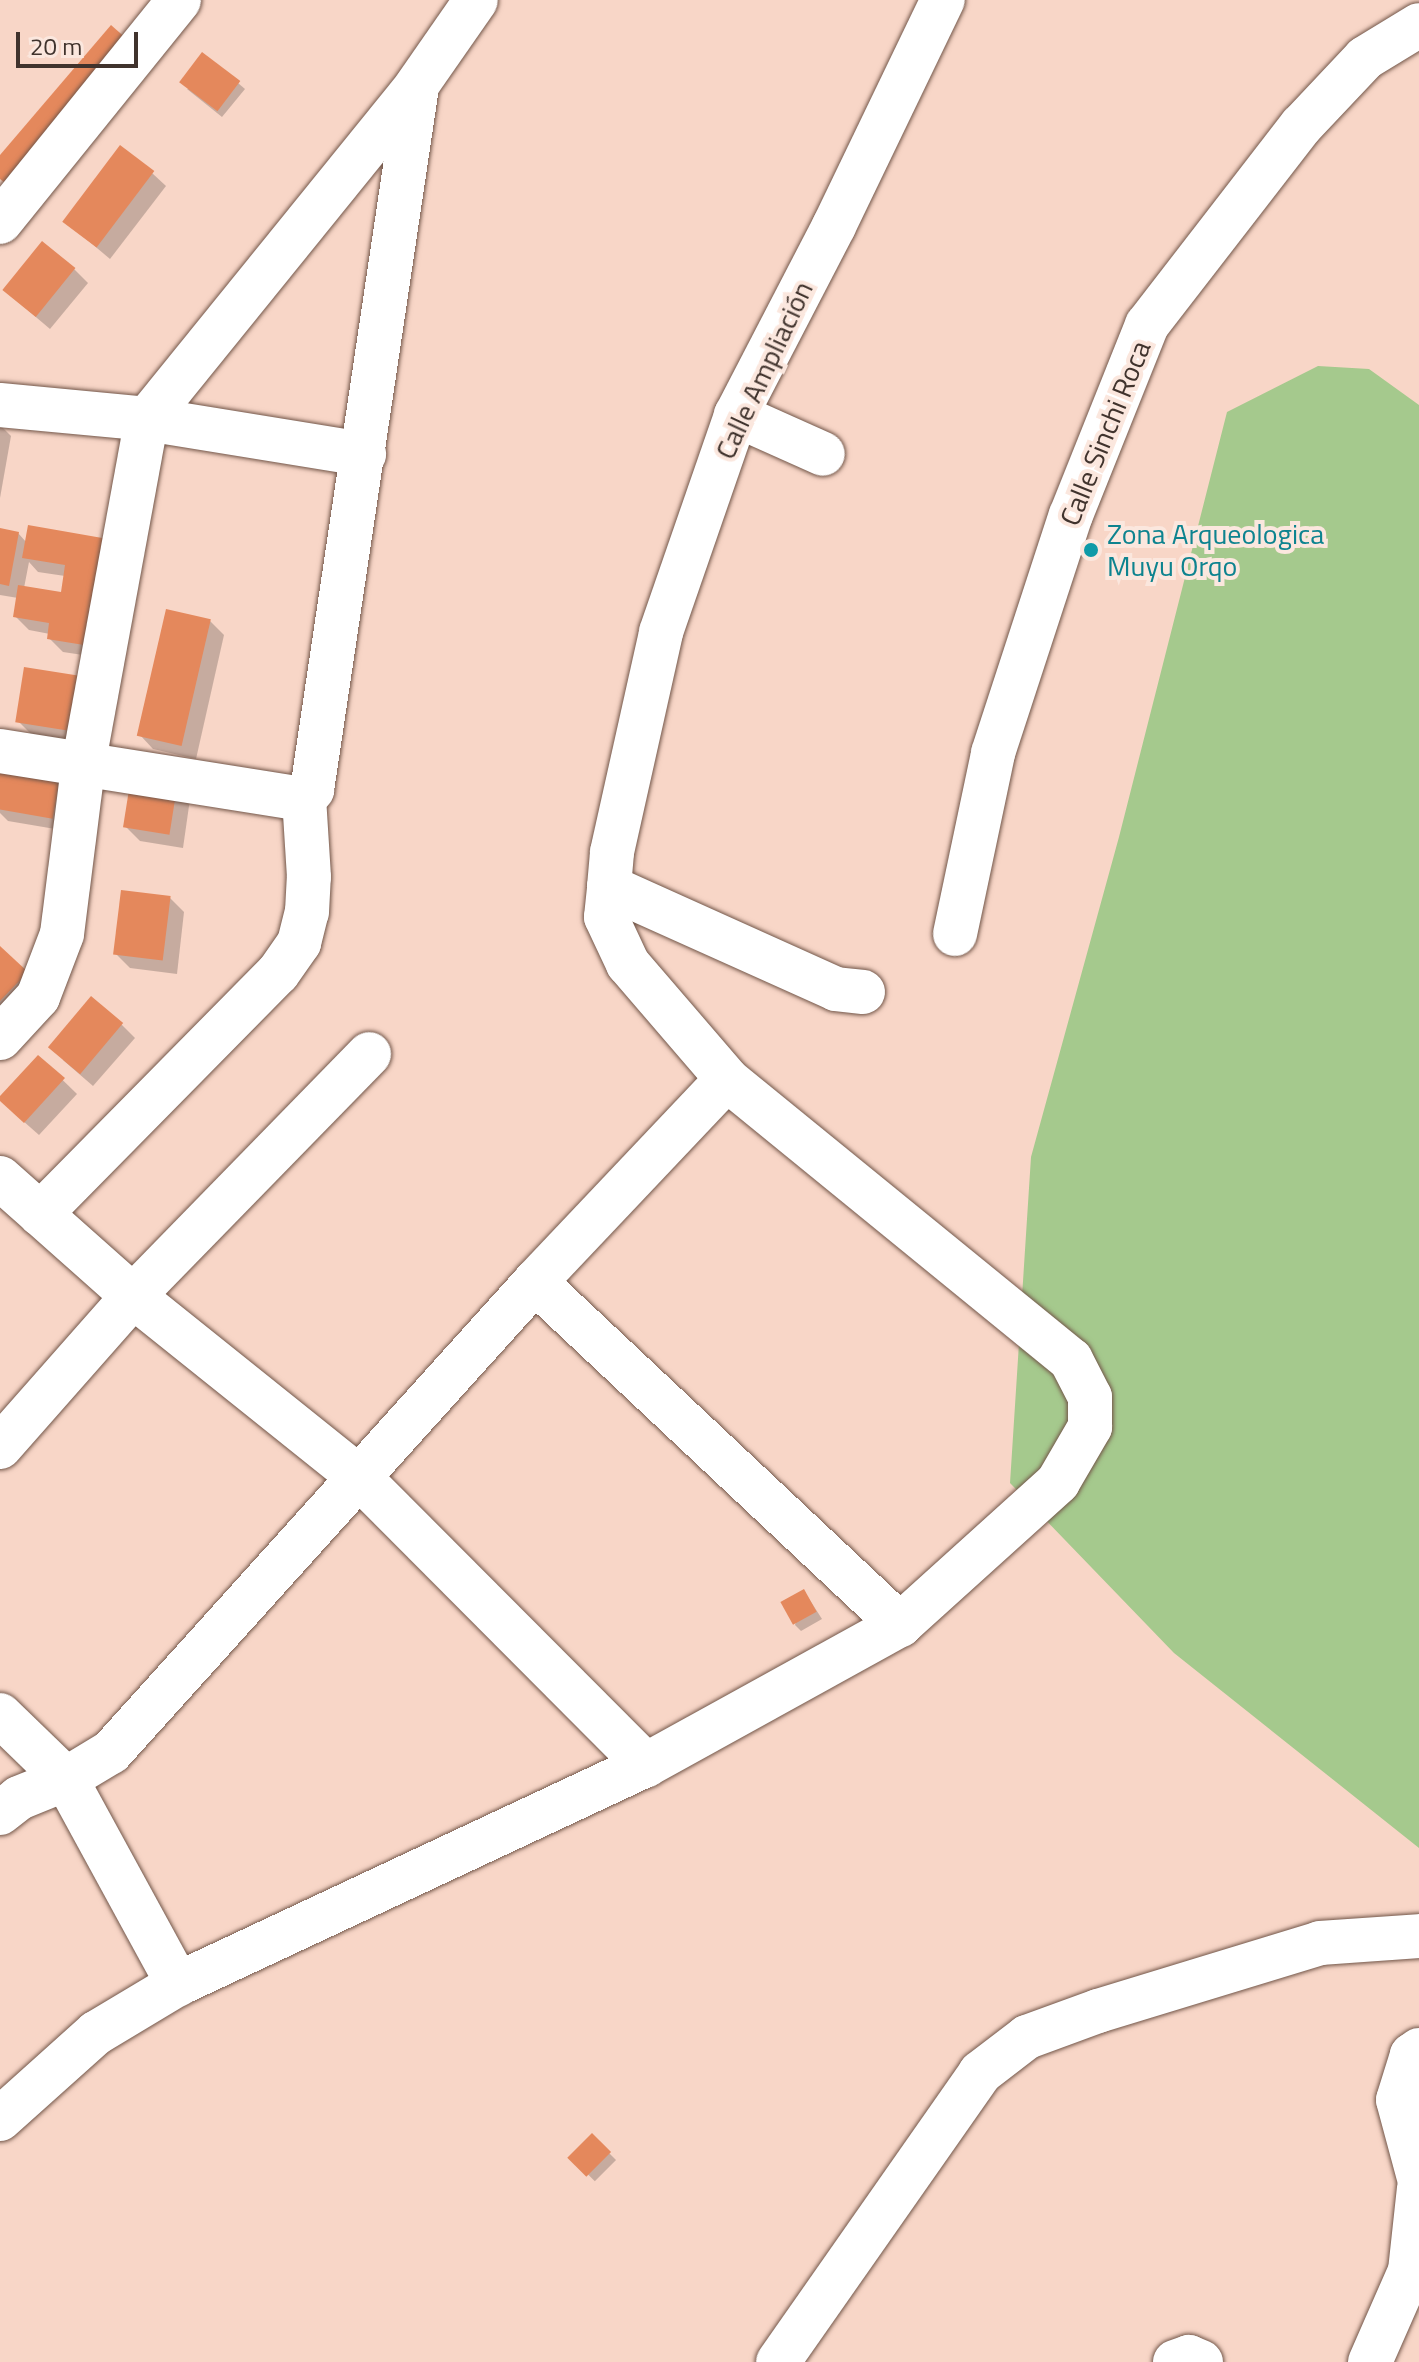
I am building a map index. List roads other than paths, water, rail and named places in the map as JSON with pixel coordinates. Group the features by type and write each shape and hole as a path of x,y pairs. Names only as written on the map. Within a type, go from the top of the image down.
{"street":[{"path":"0,222 179,0"},
{"name":"Calle Ampliación","path":"0,2119 96,2033 178,1984 646,1765 900,1625 1058,1482 1090,1427 1090,1397 1071,1360 727,1079 628,964 606,917 610,869 661,632 736,415 834,226 943,0"},
{"path":"0,1038 38,997 62,934 84,761 147,419 417,85 462,5"},
{"name":"Calle Sinchi Roca","path":"955,934 993,753 1071,515 1147,325 1301,126 1365,58 1419,25"},
{"path":"0,751 84,761 291,797 304,797 312,790 417,85"},
{"path":"0,405 147,419 364,454"},
{"path":"736,415 823,454"},
{"path":"40,1214 278,973 299,943 308,900 304,797"},
{"path":"610,869 836,989 863,992"},
{"path":"0,1447 133,1296 369,1054"},
{"path":"0,1813 19,1798 66,1779 111,1752 535,1282 727,1079"},
{"path":"0,1178 133,1296 359,1477 646,1765"},
{"path":"535,1282 900,1625"},
{"path":"0,1715 66,1779 178,1984"},
{"path":"778,2362 980,2073 1027,2037 1112,2006 1320,1943 1419,1936"},
{"path":"1419,2050 1412,2055 1398,2100 1419,2178"},
{"path":"1370,2362 1410,2271 1419,2188"},
{"path":"1175,2362 1189,2357 1201,2362"}],"place":[{"name":"Zona Arqueologica Muyu Orqo","path":"1091,550"}]}
